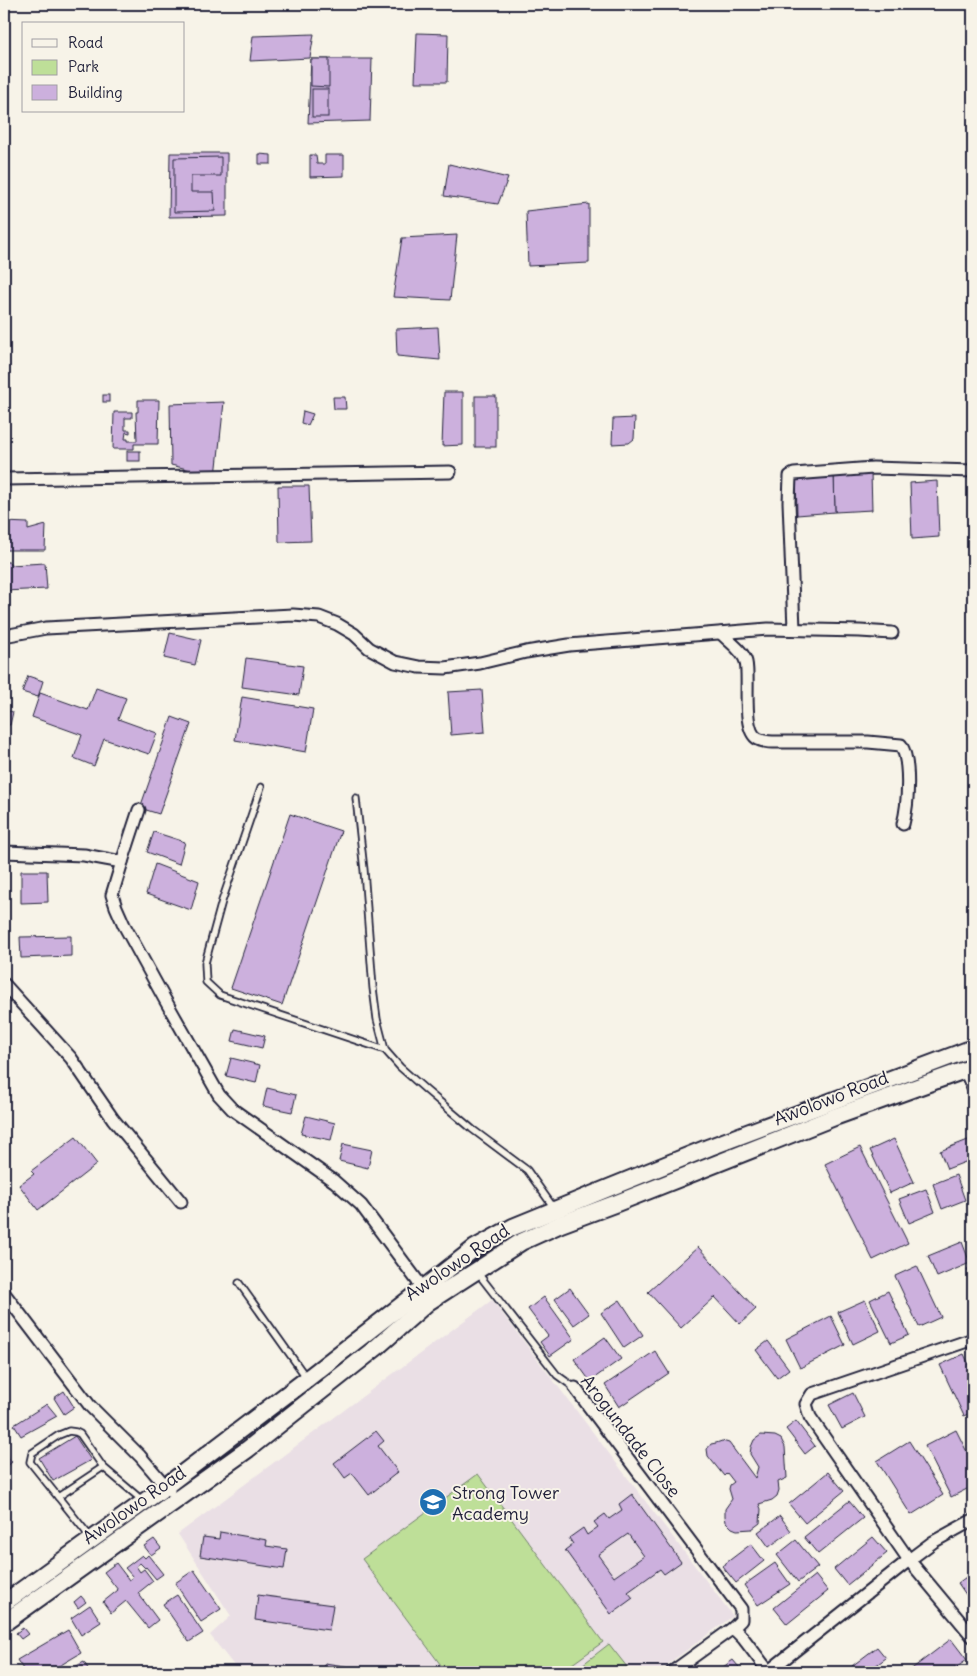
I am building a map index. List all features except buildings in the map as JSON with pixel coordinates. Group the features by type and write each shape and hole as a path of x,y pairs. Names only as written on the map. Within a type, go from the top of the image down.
{"main road":[{"name":"Awolowo Road","path":"4,1603 91,1538 166,1486 307,1379 474,1248 513,1227 710,1147 973,1048"},
{"name":"Awolowo Road","path":"4,1623 248,1449 377,1346 428,1302 522,1242 561,1224 837,1116 969,1068"}],"street":[{"path":"794,629 789,502 790,476 794,474 873,468 973,471"},
{"path":"4,479 450,472"},
{"path":"4,636 46,628 293,615 319,617 337,624 354,634 370,648 395,662 419,667 445,668 569,645 721,632 794,629 892,633"},
{"path":"721,632 740,651 746,660 748,720 752,734 758,740 773,742 868,742 901,746 905,751 908,790 903,824"},
{"path":"139,810 112,896 150,974 219,1095 232,1108 334,1181 361,1205 422,1287"},
{"path":"4,852 84,855 122,862"},
{"path":"4,984 71,1058 113,1119 181,1202"},
{"path":"969,1068 973,1088"},
{"path":"4,1293 90,1406 140,1456 176,1499"},
{"path":"973,1339 812,1394 806,1404 810,1417 909,1560 973,1637"},
{"name":"Arogundade Close","path":"575,1388 741,1608 742,1620 733,1628"},
{"path":"672,1672 733,1628 769,1672 933,1542 973,1520"}],"lane":[{"path":"262,788 222,901 205,963 206,982 220,995 385,1050"},
{"path":"356,798 364,870 373,988 377,1019 385,1050 400,1067 472,1129 527,1170 555,1210"},
{"name":"Arogundade Close","path":"476,1270 557,1375 575,1388"},
{"path":"239,1282 307,1379"},
{"path":"91,1538 30,1462 32,1453 59,1434 69,1431 76,1432 80,1434 103,1467 143,1501"},
{"path":"58,1497 103,1467"}],"shaded area":[{"name":"Strong Tower Academy","path":"492,1300 733,1616 657,1672 239,1672 210,1635 231,1616 178,1534"}],"green space":[{"path":"478,1474 603,1642 561,1672 446,1672 362,1559"},
{"path":"609,1644 631,1672 573,1672"}],"place":[{"name":"Strong Tower Academy","path":"433,1502"}]}
